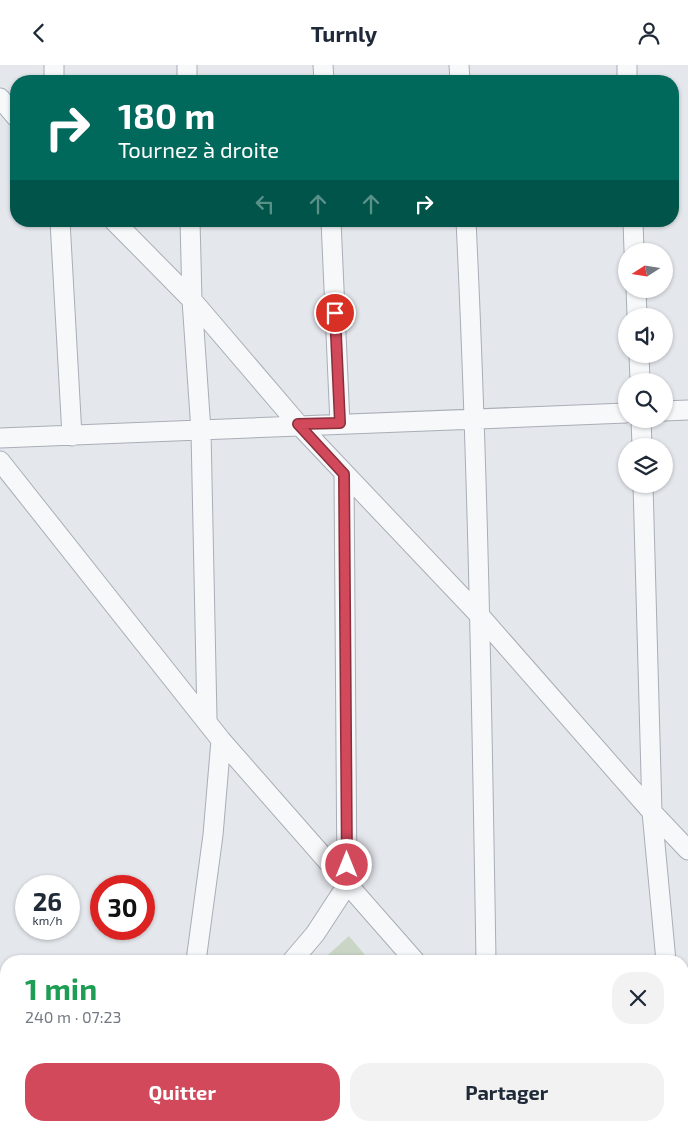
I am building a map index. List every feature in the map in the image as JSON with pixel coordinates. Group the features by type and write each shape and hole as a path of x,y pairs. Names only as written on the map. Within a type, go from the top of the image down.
{"street":[{"path":"0,98 10,110"},
{"path":"60,227 72,436"},
{"path":"120,227 192,300 298,424 481,617 652,812 688,850"},
{"path":"190,227 192,300 201,431 206,719"},
{"path":"331,227 340,423"},
{"path":"466,227 481,617 486,955"},
{"path":"633,227 634,243"},
{"path":"673,411 688,410"},
{"path":"0,438 201,431 298,424 618,413"},
{"path":"0,461 206,719 220,740 410,955"},
{"path":"297,955 315,934 347,885 344,474"},
{"path":"643,493 652,812 665,955"},
{"path":"197,955 213,835 220,740"}],"green space":[{"path":"349,936 365,955 328,955"}],"route":[{"path":"335,313 340,423 298,424 344,474 347,865"}]}
